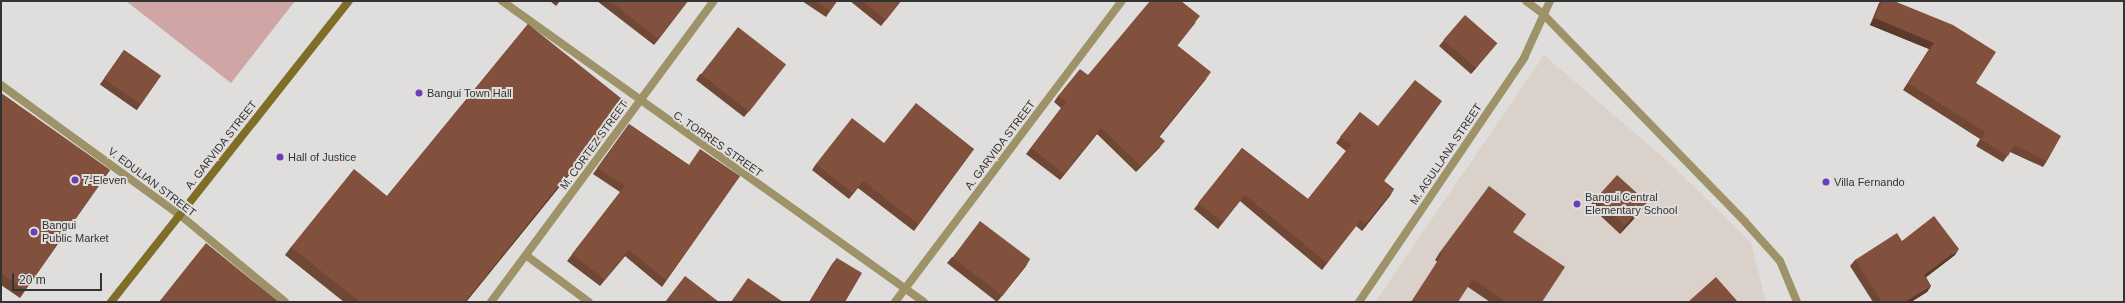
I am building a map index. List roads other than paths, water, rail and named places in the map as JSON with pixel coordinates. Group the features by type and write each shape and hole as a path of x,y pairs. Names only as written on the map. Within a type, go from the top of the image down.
{"main road":[{"name":"A. GARVIDA STREET","path":"111,302 349,1"}],"street":[{"name":"C. TORRES STREET","path":"502,1 639,102 924,302"},
{"name":"M. CORTEZ STREET","path":"491,302 527,256 714,1"},
{"name":"A. GARVIDA STREET","path":"894,302 1122,1"},
{"path":"1526,1 1543,14 1780,261 1797,302"},
{"name":"M. AGULLANA STREET","path":"1359,302 1524,58 1550,1"},
{"name":"V. EDULIAN STREET","path":"1,85 180,215 285,302"},
{"path":"527,256 589,302"}],"place":[{"name":"Bangui Town Hall","path":"419,93"},
{"name":"Hall of Justice","path":"280,157"},
{"name":"7-Eleven","path":"75,180"},
{"name":"Villa Fernando","path":"1826,182"},
{"name":"Bangui Central Elementary School","path":"1577,204"},
{"name":"Bangui Public Market","path":"34,232"}]}
